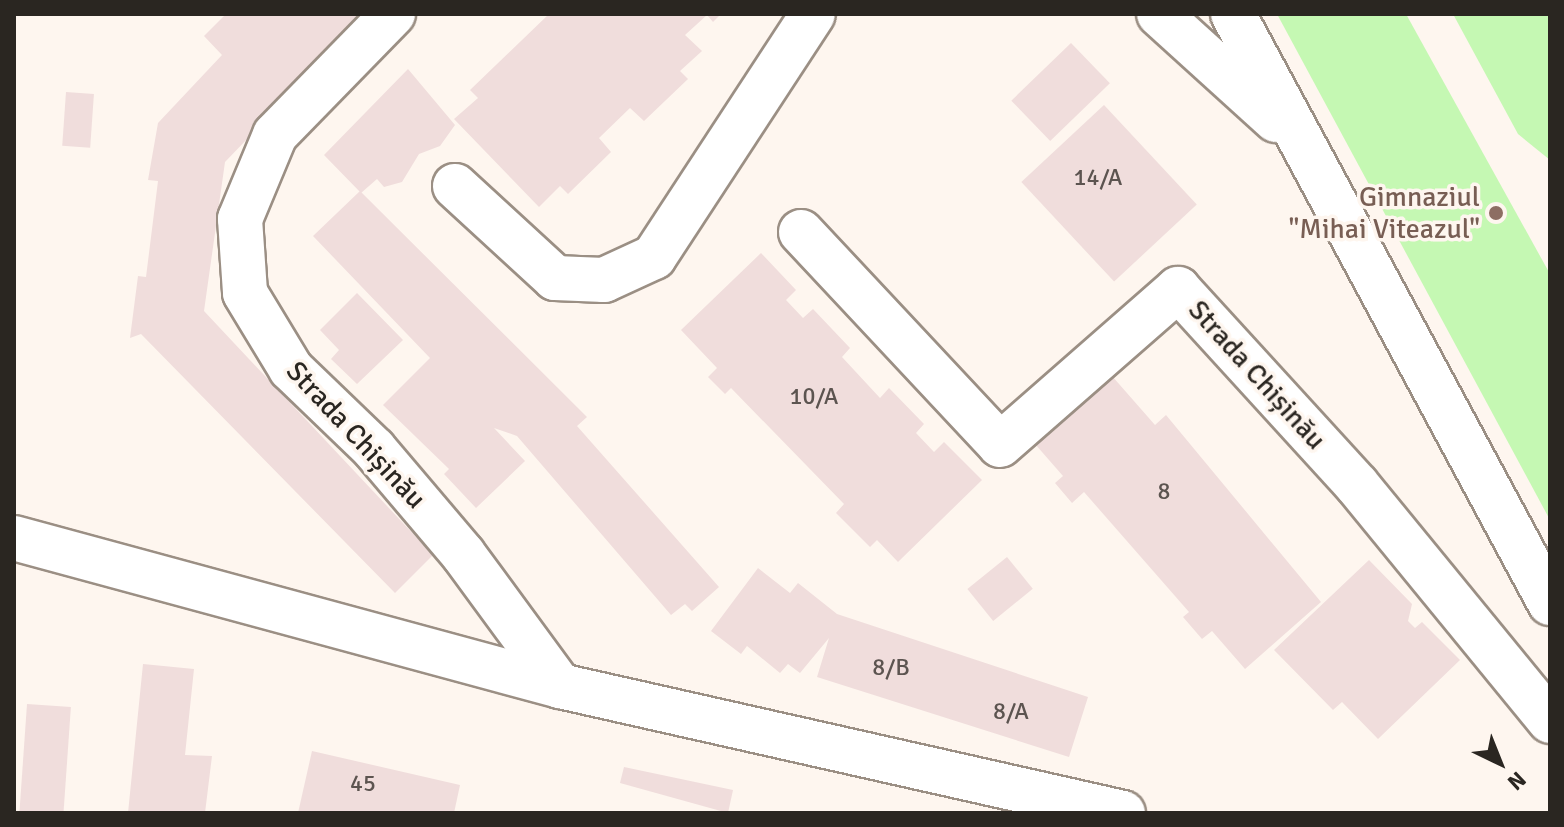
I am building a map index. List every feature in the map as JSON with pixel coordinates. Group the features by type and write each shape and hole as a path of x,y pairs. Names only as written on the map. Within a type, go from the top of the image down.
{"street":[{"name":"Strada Chișinău","path":"393,14 275,135 240,219 245,293 291,369 433,519 560,686"},
{"path":"455,186 555,278 604,280 654,257 813,14"},
{"path":"1159,14 1296,138"},
{"path":"1233,14 1296,138 1550,603"},
{"name":"Strada Chișinău","path":"801,232 1000,445 1178,289 1357,485 1550,721"},
{"path":"14,538 560,686 1123,813"}],"green space":[{"path":"1277,14 1406,14 1550,274 1550,520"},
{"path":"1453,14 1550,14 1550,160 1518,134"}],"building":[{"path":"226,14 367,14 225,162 204,311 433,555 395,593 141,334 130,338 138,276 146,277 158,181 148,180 158,123 222,55 204,36"},
{"path":"549,14 721,14 713,22 707,15 685,35 702,51 680,71 688,79 644,121 630,108 599,138 611,152 568,194 560,186 539,207 454,119 478,98 470,90"},
{"path":"1071,43 1110,83 1050,141 1011,101"},
{"path":"408,69 455,125 440,146 419,154 402,182 384,187 377,179 361,193 324,155"},
{"path":"66,92 94,94 90,148 62,146"},
{"path":"1104,105 1197,204 1114,282 1021,182"},
{"path":"360,191 587,417 577,426 719,587 692,611 685,604 671,615 517,436 494,428 525,461 476,508 444,474 449,469 383,405 430,358 313,236"},
{"path":"761,253 796,290 786,300 803,318 813,309 850,348 842,357 880,398 889,388 924,424 916,433 934,452 944,442 982,480 898,562 877,540 870,547 836,513 844,504 731,388 725,394 708,377 717,368 681,330"},
{"path":"357,293 403,340 357,384 331,359 339,350 320,330"},
{"path":"1105,368 1155,425 1166,415 1321,602 1245,669 1212,631 1202,639 1183,617 1189,612 1084,492 1072,503 1055,483 1063,476 1028,436"},
{"path":"1007,557 1033,589 993,621 967,589"},
{"path":"1369,560 1412,604 1408,621 1415,628 1422,622 1460,660 1378,739 1342,702 1333,710 1274,650"},
{"path":"758,568 790,593 798,583 837,614 1088,697 1069,757 817,677 829,638 800,673 788,664 780,673 747,646 741,654 711,631"},
{"path":"143,664 194,669 185,755 212,756 205,813 128,813"},
{"path":"27,704 71,707 63,813 19,813"},
{"path":"312,751 460,785 454,813 298,813"},
{"path":"624,767 733,790 728,813 620,783"}],"place":[{"name":"Gimnaziul \"Mihai Viteazul\"","path":"1496,213"}]}
